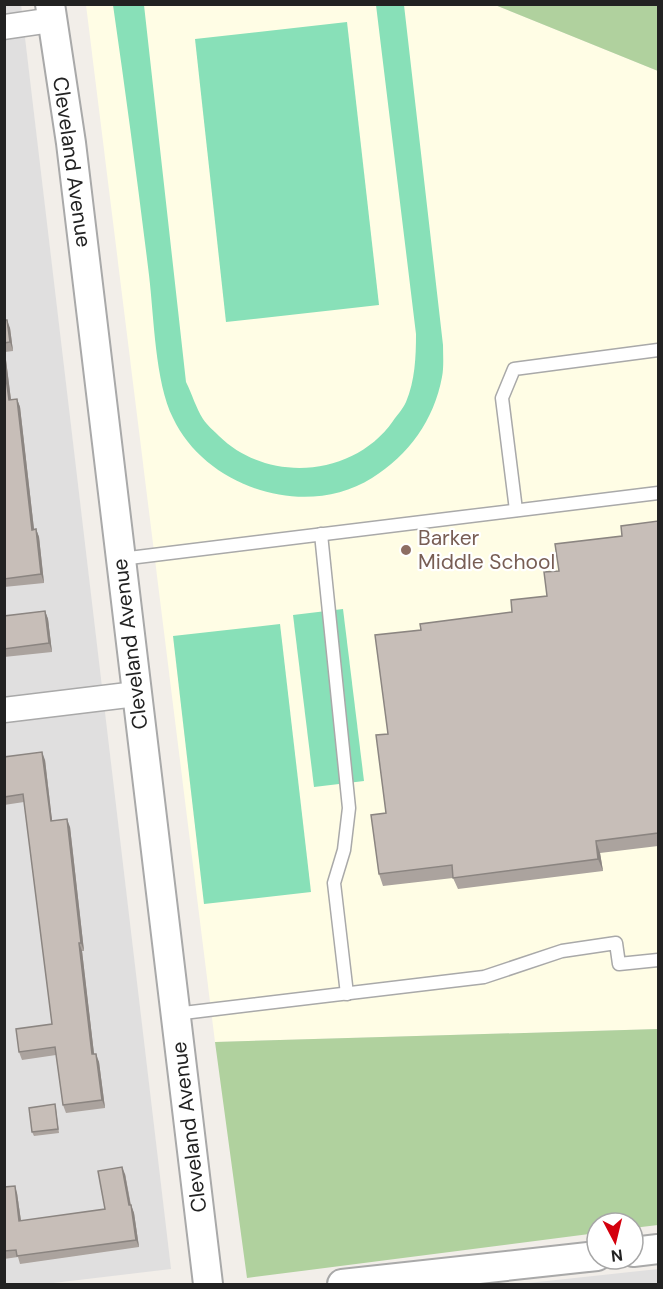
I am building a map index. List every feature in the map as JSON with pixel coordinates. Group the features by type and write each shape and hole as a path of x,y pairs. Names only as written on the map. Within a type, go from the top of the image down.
{"street":[{"path":"4,27 51,12"},
{"name":"Cleveland Avenue","path":"51,12 71,143 208,1284"},
{"path":"4,710 136,694"},
{"path":"342,1284 585,1257"}],"lane":[{"path":"516,510 502,398 514,369 658,350"},
{"path":"120,559 658,494"},
{"path":"321,534 349,808 344,850 334,884 346,994"},
{"path":"176,1014 484,977 562,951 616,944 619,964 658,960"}],"shaded area":[{"path":"21,4 171,1269 45,1284 5,1284 4,5"},
{"name":"Barker Middle School","path":"86,5 495,5 658,71 658,1029 215,1042"},
{"path":"658,1269 658,1284 519,1284 645,1271"}],"green space":[{"path":"113,5 144,5 186,382 205,421 219,436 239,451 261,462 285,467 310,468 334,463 356,454 376,440 405,405 413,377 416,334 376,5 404,5 443,345 443,369 433,408 418,435 397,459 372,478 346,490 318,496 289,496 260,490 233,479 209,463 188,442 173,418 162,386 156,349 145,241"},
{"path":"495,5 658,5 658,71"},
{"path":"347,22 379,305 226,322 195,39"},
{"path":"343,609 364,781 314,787 293,615"},
{"path":"280,624 311,892 204,904 173,636"},
{"path":"658,1029 658,1225 645,1227 645,1211 585,1211 585,1235 247,1278 215,1042"}],"building":[{"path":"4,320 7,320 10,342 4,343"},
{"path":"4,363 9,400 17,399 32,530 36,529 41,574 4,579"},
{"path":"658,521 658,833 596,841 598,859 453,878 452,865 379,874 371,815 386,813 376,735 388,734 375,635 421,630 420,624 512,612 511,600 547,596 544,572 559,571 555,544 622,536 621,526"},
{"path":"45,611 49,643 4,649 4,616"},
{"path":"42,752 51,821 67,819 92,1054 96,1054 102,1100 63,1105 55,1047 19,1052 16,1029 52,1024 23,794 4,797 4,757"},
{"path":"55,1104 58,1129 32,1132 29,1108"},
{"path":"122,1167 136,1240 17,1256 16,1250 4,1251 4,1187 15,1186 19,1221 105,1209 98,1171"}],"place":[{"name":"Barker Middle School","path":"406,550"}]}
